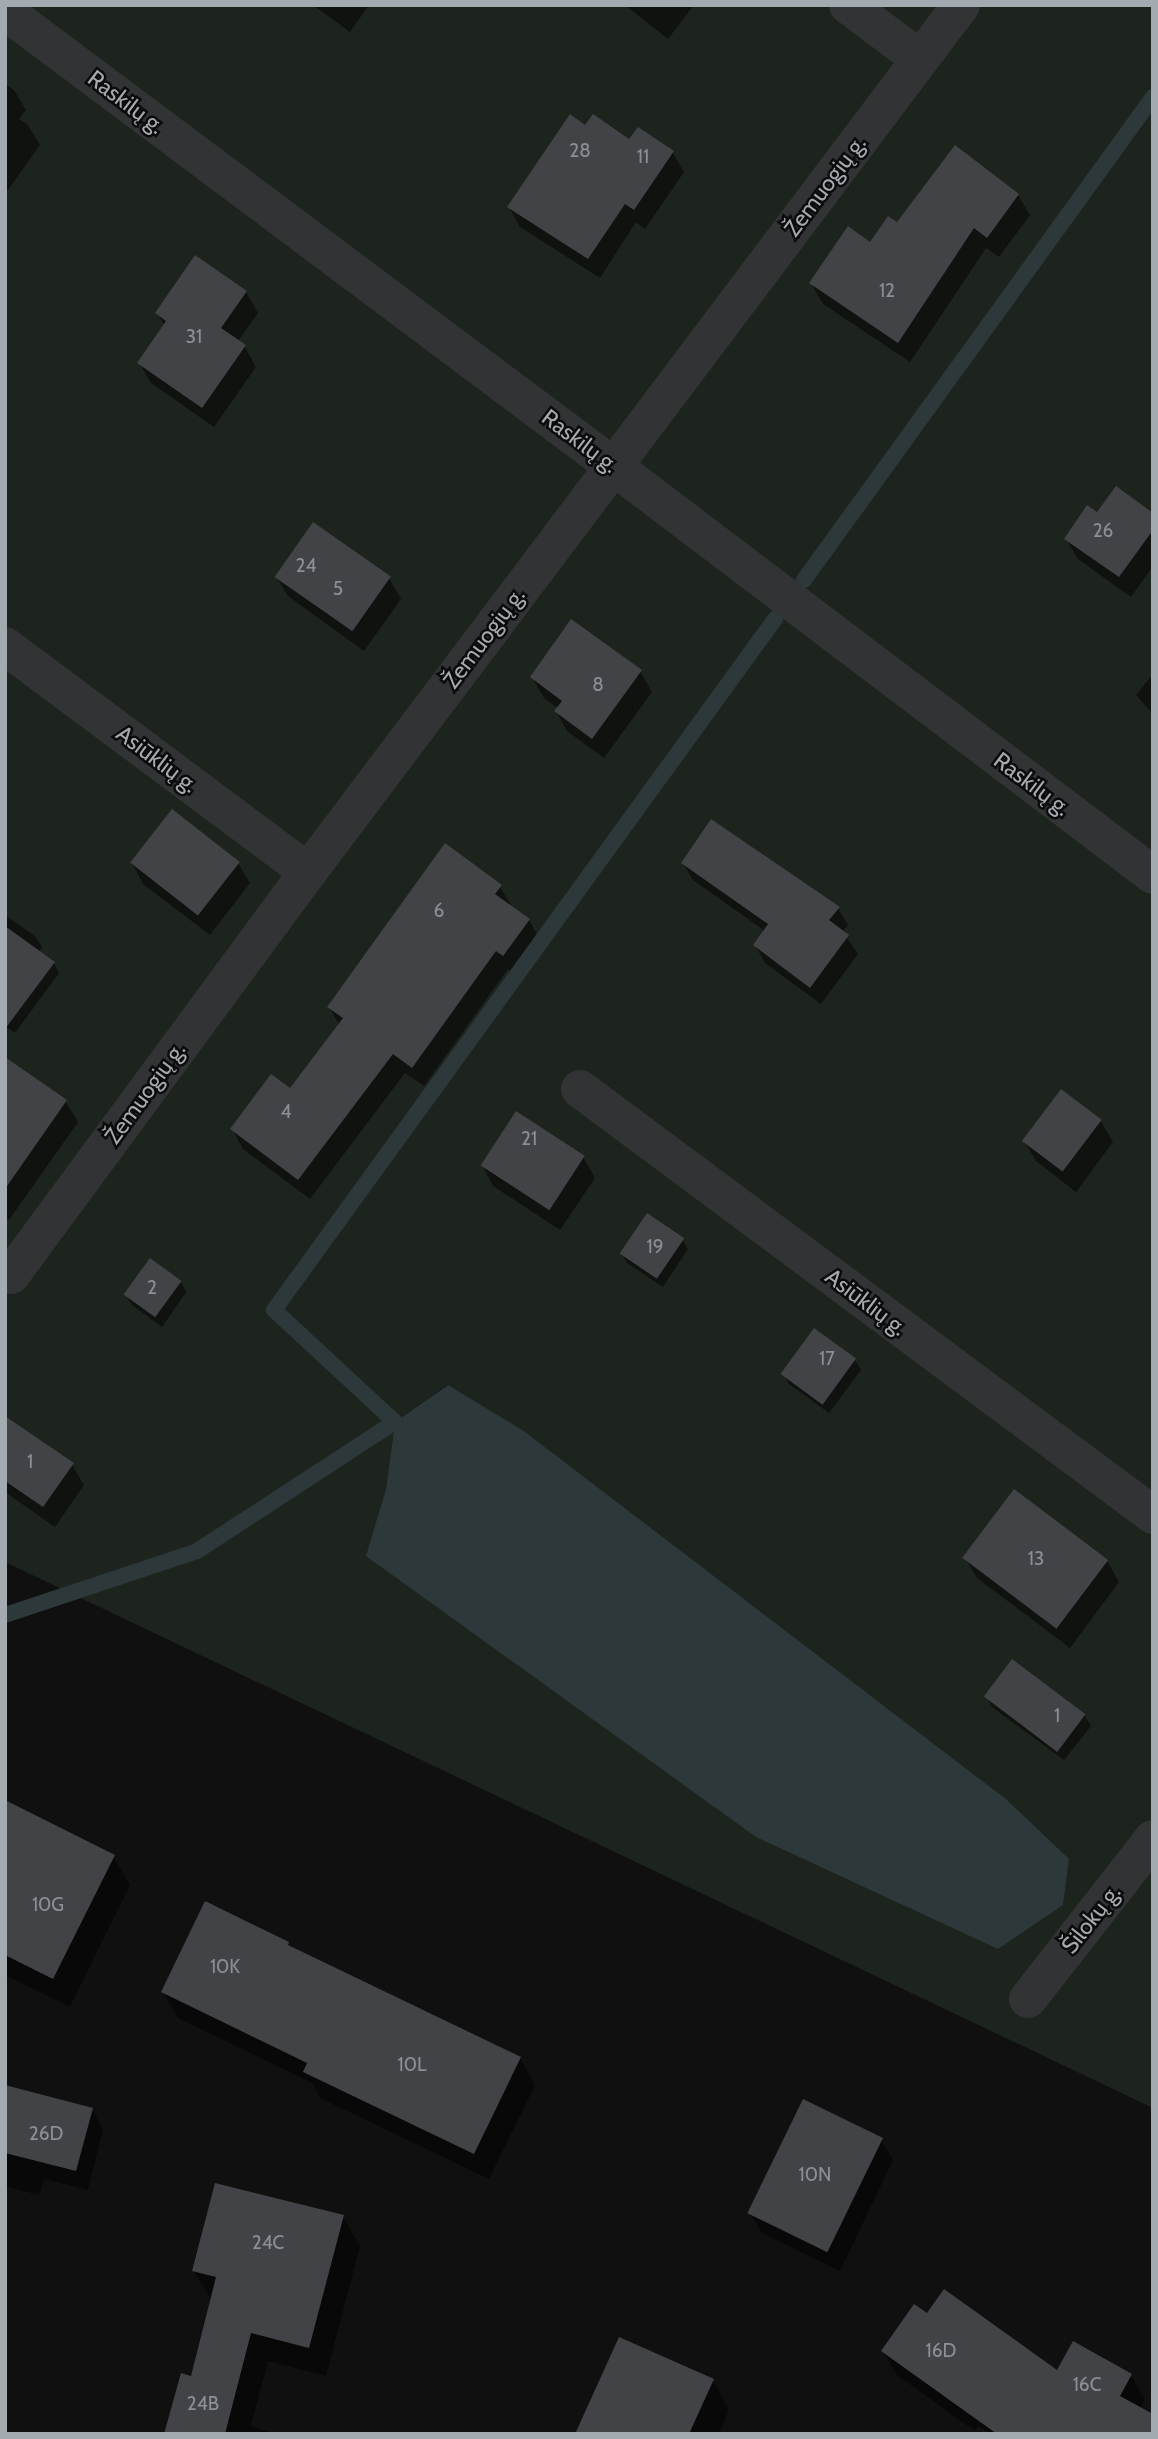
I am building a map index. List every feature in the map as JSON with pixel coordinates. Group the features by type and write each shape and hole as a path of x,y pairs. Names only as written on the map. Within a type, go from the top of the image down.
{"street":[{"path":"848,5 920,60"},
{"name":"Žemuogių g.","path":"8,1273 961,5"},
{"name":"Raskilų g.","path":"5,11 614,466 1153,875"},
{"name":"Asiūklių g.","path":"5,646 308,872"},
{"name":"Asiūklių g.","path":"580,1089 1153,1515"},
{"name":"Šilokų g.","path":"1028,1999 1153,1839"}],"shaded area":[{"path":"5,5 1153,5 1153,2108 5,1562","holes":["447,1385 524,1431 1006,1799 1068,1859 367,1557 386,1489 395,1422"]},
{"path":"448,1385 524,1431 1006,1799 1069,1859 1063,1905 998,1949 756,1837 366,1556 386,1489 395,1422"}],"building":[{"path":"570,114 585,125 593,114 629,139 638,127 674,151 634,210 625,204 588,259 507,207"},
{"path":"955,145 1019,194 987,238 974,228 898,343 809,283 848,226 870,242 888,216 897,222"},
{"path":"195,255 247,291 221,328 246,345 202,408 137,363 166,321 155,313"},
{"path":"1116,486 1153,513 1153,530 1119,577 1064,539 1087,505 1097,512"},
{"path":"313,522 391,576 352,631 275,577"},
{"path":"571,619 642,670 592,739 554,711 562,701 530,677"},
{"path":"172,809 240,862 198,916 130,863"},
{"path":"711,819 840,907 829,920 849,935 810,988 753,945 768,924 681,863"},
{"path":"445,843 502,885 495,894 530,919 503,956 496,951 412,1068 393,1054 298,1180 230,1129 271,1074 290,1088 343,1018 327,1007"},
{"path":"5,926 55,962 5,1029"},
{"path":"5,1057 67,1100 5,1189"},
{"path":"1061,1089 1102,1120 1063,1172 1022,1141"},
{"path":"516,1111 585,1156 549,1210 481,1166"},
{"path":"647,1213 684,1238 657,1279 620,1254"},
{"path":"150,1258 182,1281 155,1317 124,1294"},
{"path":"814,1328 856,1359 823,1405 780,1374"},
{"path":"5,1416 74,1463 43,1507 5,1481"},
{"path":"1014,1489 1108,1560 1056,1629 962,1558"},
{"path":"1012,1659 1085,1714 1057,1752 984,1697"},
{"path":"5,1800 115,1855 53,1979 5,1955"},
{"path":"205,1901 289,1942 288,1945 521,2057 474,2154 303,2072 307,2063 161,1992"},
{"path":"5,2085 93,2108 76,2171 5,2153"},
{"path":"803,2099 883,2138 827,2252 747,2213"},
{"path":"215,2183 344,2215 309,2348 251,2333 225,2434 164,2434 181,2373 191,2376 216,2277 192,2271"},
{"path":"944,2289 1057,2370 1073,2341 1132,2374 1120,2396 1153,2414 1153,2434 997,2434 881,2351 914,2304 927,2313"},
{"path":"619,2337 714,2379 689,2434 575,2434"}],"waterway":[{"path":"804,580 1153,97"},
{"path":"5,1615 197,1551 395,1422 274,1310 775,619"}]}
